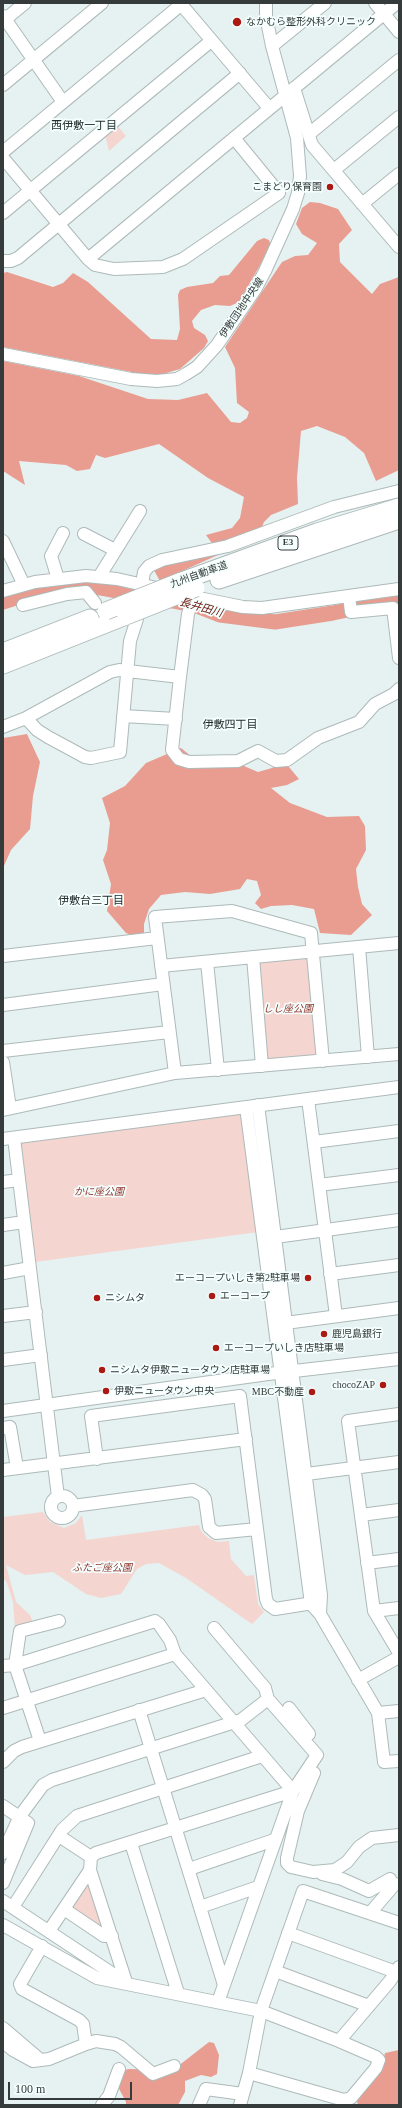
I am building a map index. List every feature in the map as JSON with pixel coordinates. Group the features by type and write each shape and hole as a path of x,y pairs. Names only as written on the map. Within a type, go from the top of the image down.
{"highway":[{"name":"九州自動車道","path":"3,652 100,607 179,582 317,532 399,507"},
{"name":"九州自動車道","path":"3,665 399,520"}],"street":[{"path":"25,3 4,19 63,102"},
{"path":"3,85 102,3"},
{"path":"3,152 181,3 269,108"},
{"name":"伊敷団地中央線","path":"3,354 144,380 162,381 177,379 197,367 217,344 256,288 293,209 298,193 300,154 290,91 272,46 266,16 266,3"},
{"path":"272,46 325,3"},
{"path":"375,3 399,32"},
{"path":"88,259 397,3"},
{"path":"3,213 212,41"},
{"path":"309,134 399,60"},
{"path":"3,261 18,258 240,73"},
{"path":"290,91 309,134 312,145 362,204 395,233 399,247"},
{"path":"334,170 399,117"},
{"path":"3,158 58,225 95,265 114,269 163,267 183,259 279,193 234,138"},
{"path":"362,204 399,174"},
{"path":"142,584 144,572 149,566 162,560 228,546 334,507 399,491"},
{"path":"99,576 140,511"},
{"path":"58,579 51,556 63,533"},
{"path":"84,534 115,550"},
{"path":"3,541 24,585"},
{"path":"86,576 86,592 100,607"},
{"path":"3,591 24,585 58,579 99,576 194,596 262,608 399,589"},
{"path":"24,605 67,594 86,592"},
{"path":"194,596 188,614 172,750 179,759 189,762 238,761 258,751 276,761 287,760 318,738 359,722 376,704 394,694 399,689"},
{"path":"349,596 351,612 393,608 399,658"},
{"path":"26,718 37,730 76,754 91,758 120,752 128,672 131,618"},
{"path":"3,727 26,718 110,672 119,670 180,677"},
{"path":"123,716 176,719"},
{"path":"175,1074 155,918 232,911 312,933 323,1061"},
{"path":"3,956 157,938"},
{"path":"161,966 399,943"},
{"path":"359,947 368,1057"},
{"path":"253,957 262,1066"},
{"path":"207,962 218,1070"},
{"path":"3,1005 163,984"},
{"path":"3,1051 169,1032"},
{"path":"3,1062 6,1109 175,1074 399,1054"},
{"path":"61,1497 56,1463 53,1417 48,1405 19,1180 8,1138 399,1087"},
{"path":"308,1099 336,1316"},
{"path":"252,1106 316,1603 320,1614 378,1714 384,1762 398,1762"},
{"path":"314,1142 399,1131"},
{"path":"319,1185 399,1174"},
{"path":"3,1182 19,1180"},
{"path":"269,1238 399,1220"},
{"path":"3,1225 24,1222"},
{"path":"330,1274 399,1265"},
{"path":"3,1273 30,1268"},
{"path":"280,1324 399,1308"},
{"path":"3,1316 36,1312"},
{"path":"3,1360 41,1355"},
{"path":"3,1411 286,1372 399,1359"},
{"path":"97,1459 91,1416 240,1396 266,1599 268,1604 275,1609 316,1603"},
{"path":"399,1414 348,1421 374,1611 399,1653"},
{"path":"3,1428 10,1427 17,1468"},
{"path":"3,1470 246,1440"},
{"path":"300,1474 399,1462"},
{"path":"73,1506 194,1490 205,1499 209,1527 216,1533 256,1529"},
{"path":"61,1497 70,1499 73,1506 73,1510 69,1516 58,1517 51,1508 53,1501 61,1497"},
{"path":"361,1515 399,1510"},
{"path":"367,1563 399,1559"},
{"path":"374,1611 399,1608"},
{"path":"9,1665 14,1660 20,1631 59,1621"},
{"path":"9,1665 155,1621 159,1624 170,1640 175,1654 293,1791"},
{"path":"214,1628 265,1688 268,1699 319,1756"},
{"path":"3,1708 175,1654"},
{"path":"358,1680 399,1657"},
{"path":"9,1665 27,1701 40,1741"},
{"path":"3,1762 14,1751 40,1741 206,1690"},
{"path":"3,1853 20,1816 36,1792 43,1785 52,1780 234,1723 241,1720 268,1699"},
{"path":"289,1708 322,1753 319,1756 298,1811 287,1863 291,1867 342,1879 369,1891 393,1882 370,1913"},
{"path":"139,1710 224,1985"},
{"path":"378,1714 399,1711"},
{"path":"126,1982 8,1904 62,1830 77,1816 262,1756"},
{"path":"218,2002 274,1840 293,1791 319,1756"},
{"path":"126,1982 90,1870 91,1857 96,1853 293,1791"},
{"path":"3,1806 28,1822 3,1883"},
{"path":"314,1872 335,1870 340,1868 359,1847 372,1838 399,1835"},
{"path":"59,1836 91,1857"},
{"path":"189,1869 274,1840"},
{"path":"131,1843 178,1993"},
{"path":"49,1931 90,1870"},
{"path":"200,1907 258,1887"},
{"path":"199,2105 206,2089 242,2100 249,2073 261,2011 303,1891 399,1923"},
{"path":"64,1909 104,1936 112,1936"},
{"path":"3,1926 42,1946 97,1978 126,1982 261,2011 339,2041 376,2057 379,2060 376,2068 351,2098 344,2100 249,2073"},
{"path":"288,1933 397,1969 369,2006 339,2041"},
{"path":"42,1946 20,1984 22,1989 79,2020 82,2024 86,2044"},
{"path":"275,1971 369,2006"},
{"path":"3,2028 41,2060"},
{"path":"3,2042 13,2050 33,2061 49,2059 96,2041 121,2046 153,2074 174,2066"},
{"path":"102,2105 109,2096 119,2069"}],"green space":[{"path":"116,124 126,136 109,151 105,134"},
{"name":"しし座公園","path":"307,957 310,960 318,1053 315,1056 269,1060 265,1057 257,964 261,960"},
{"name":"かに座公園","path":"240,1112 244,1116 258,1232 35,1262 21,1141"},
{"name":"ふたご座公園","path":"43,1512 50,1522 64,1528 76,1523 82,1515 86,1540 199,1525 201,1531 208,1538 218,1542 229,1541 231,1559 246,1576 254,1575 258,1604 264,1612 252,1624 186,1578 159,1563 146,1564 137,1569 121,1594 101,1598 86,1594 53,1572 25,1575 6,1565 16,1602 30,1615 33,1622 15,1629 13,1602 7,1583 3,1578 3,1517"},
{"path":"86,1879 90,1881 105,1929 102,1932 70,1910"}],"shaded area":[{"path":"310,202 320,203 338,209 352,230 339,244 340,262 372,294 380,284 399,277 399,470 376,481 364,453 345,437 317,426 301,431 297,478 298,504 271,515 264,522 258,537 160,581 151,565 214,546 206,535 232,528 240,518 244,497 208,478 159,444 105,458 96,455 90,469 77,471 66,465 19,461 25,485 3,471 3,361 79,376 148,399 178,400 207,393 231,422 240,423 247,418 249,412 237,403 235,368 225,347 282,262 295,256 308,255 317,243 302,234 296,224 302,208"},
{"path":"264,238 269,240 271,246 239,302 230,306 215,305 201,310 192,321 194,328 205,335 208,341 204,348 180,369 163,374 147,375 3,347 3,273 7,272 53,287 63,283 73,273 88,282 151,339 177,340 180,329 178,295 180,290 187,287 213,283 220,276 229,275 257,241"},
{"path":"27,734 40,762 33,796 30,829 11,850 3,868 3,738"},
{"path":"181,748 197,761 237,763 258,772 272,768 284,761 299,779 287,785 271,788 290,803 327,817 359,816 365,826 366,850 356,869 358,887 362,904 372,915 351,935 320,933 314,909 292,905 271,906 261,909 255,903 261,895 257,881 247,879 240,889 210,894 185,892 161,895 149,909 144,924 144,940 126,933 107,911 111,884 103,860 107,850 110,823 102,798 125,786 146,763"},
{"path":"209,2042 214,2043 219,2055 217,2074 211,2077 201,2075 185,2081 185,2092 178,2105 126,2105 126,2102 116,2083 120,2073 128,2069 173,2070"},
{"path":"399,2050 399,2105 358,2105 356,2097 381,2068 385,2053"}],"waterway":[{"name":"長井田川","path":"3,602 28,594 73,586 101,588 197,606 220,615 275,622 333,613 399,599"}],"place":[{"name":"なかむら整形外科クリニック","path":"237,22"},
{"name":"こまどり保育園","path":"330,187"},
{"name":"エーコープいしき第2駐車場","path":"308,1278"},
{"name":"エーコープ","path":"212,1296"},
{"name":"ニシムタ","path":"97,1298"},
{"name":"鹿児島銀行","path":"324,1334"},
{"name":"エーコープいしき店駐車場","path":"216,1348"},
{"name":"ニシムタ伊敷ニュータウン店駐車場","path":"102,1370"},
{"name":"chocoZAP","path":"383,1385"},
{"name":"伊敷ニュータウン中央","path":"106,1391"},
{"name":"MBC不動産","path":"312,1392"}],"district":[{"name":"西伊敷一丁目","path":"84,126"},
{"name":"伊敷四丁目","path":"230,725"},
{"name":"伊敷台三丁目","path":"91,901"}]}
